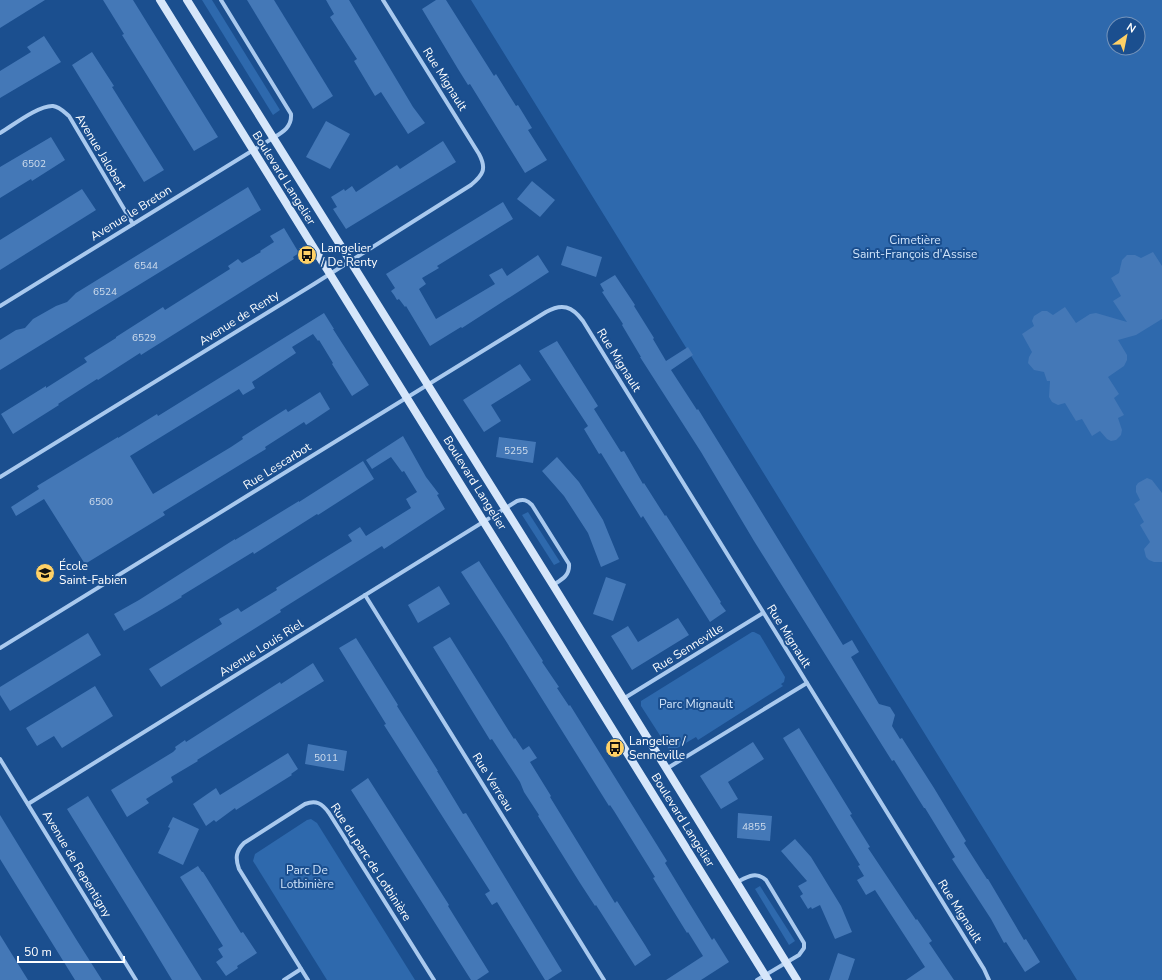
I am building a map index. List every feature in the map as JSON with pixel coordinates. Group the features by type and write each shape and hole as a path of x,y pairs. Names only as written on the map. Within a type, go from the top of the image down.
{"main road":[{"name":"Boulevard Langelier","path":"160,0 767,977"},
{"name":"Boulevard Langelier","path":"187,0 797,980"}],"street":[{"name":"Boulevard Langelier","path":"221,0 291,114 289,126 273,138"},
{"name":"Rue Mignault","path":"383,0 480,154 484,165 483,170"},
{"name":"Avenue Jalobert","path":"0,133 36,111 53,106 61,110 69,116 133,224"},
{"name":"Avenue le Breton","path":"0,306 273,138"},
{"name":"Avenue de Renty","path":"0,477 330,274 471,185 481,175 483,170"},
{"name":"Rue Lescarbot","path":"0,648 554,308 560,306 566,307"},
{"name":"Rue Mignault","path":"566,307 573,310 583,321 990,980"},
{"name":"Avenue Louis Riel","path":"28,804 517,501 527,501 536,510 569,564 570,570 568,574 552,585"},
{"name":"Rue Verreau","path":"365,595 604,980"},
{"name":"Rue Senneville","path":"623,699 763,613"},
{"path":"666,769 807,683"},
{"name":"Avenue de Repentigny","path":"0,759 136,980"},
{"name":"Rue du parc de Lotbinière","path":"308,980 239,869 236,854 244,843 305,804 311,802 318,802 325,806 434,980"},
{"path":"737,883 752,875 762,876 770,886 804,943 803,952 786,962 767,977 757,980"},
{"path":"284,980 301,969"}],"green space":[{"path":"202,0 212,0 280,110 273,115"},
{"name":"Cimetière Saint-François d'Assise","path":"471,0 1162,0 1162,980 1077,980"},
{"path":"528,512 560,562 554,565 522,515"},
{"name":"Parc Mignault","path":"752,632 760,635 785,677 784,682 781,684 783,686 698,740 696,737 670,751 641,706 641,701"},
{"name":"Parc De Lotbinière","path":"311,819 317,823 415,980 327,980 253,861 255,854 307,820"},
{"path":"760,886 795,941 789,945 755,889"}],"building":[{"path":"0,0 45,0 0,28"},
{"path":"103,0 133,0 218,137 194,151 122,35 124,34"},
{"path":"247,0 274,0 333,96 313,109"},
{"path":"326,0 349,0 413,107 425,123 408,134 381,92 375,96 354,61 357,59 330,17 334,14"},
{"path":"436,0 446,0 494,76 496,74 516,106 518,105 532,128 528,130 547,160 525,173 470,84 468,85 422,9"},
{"path":"44,36 61,62 0,98 0,71 31,52 27,47"},
{"path":"92,52 164,170 144,182 72,65"},
{"path":"326,121 350,134 330,169 306,157"},
{"path":"51,137 65,160 32,181 31,179 0,198 0,167"},
{"path":"443,141 456,162 346,229 333,209 337,207 331,197 352,186 356,192 397,165 400,169"},
{"path":"532,181 555,200 540,217 517,199"},
{"path":"248,187 261,210 0,370 0,340 16,330 25,328 33,319 56,306 67,302 76,293"},
{"path":"82,189 96,210 0,270 0,240"},
{"path":"503,202 513,219 437,266 439,268 422,278 426,284 419,289 436,319 495,284 489,275 502,268 507,276 538,255 549,272 462,328 461,327 430,346 406,306 405,307 399,299 397,300 391,291 395,288 386,274"},
{"path":"284,228 299,253 293,257 294,259 141,355 140,353 98,380 97,379 13,434 1,414 87,362 84,358 163,307 165,310 230,269 228,266 238,259 242,263 261,252 260,251 274,242 270,236"},
{"path":"567,246 602,257 596,277 561,265"},
{"path":"1153,252 1162,266 1162,319 1136,335 1118,340 1127,355 1127,360 1124,366 1108,377 1119,394 1114,398 1124,415 1118,418 1122,430 1121,435 1116,440 1111,441 1107,439 1100,431 1092,436 1082,419 1076,421 1065,403 1058,405 1052,402 1049,397 1050,381 1047,381 1044,372 1034,370 1028,363 1032,352 1022,334 1034,326 1032,321 1034,316 1042,311 1047,311 1053,315 1065,307 1076,323 1090,314 1096,313 1127,322 1113,301 1121,296 1111,278 1119,273 1122,260 1127,255 1135,255 1141,258"},
{"path":"615,275 635,305 634,306 666,361 688,347 693,355 671,370 697,410 698,409 843,645 852,640 859,652 851,657 879,704 890,707 895,715 892,726 900,739 902,738 934,788 966,841 964,843 988,879 1024,940 1026,939 1040,962 1025,972 1006,942 1004,943 991,919 952,859 955,857 925,808 894,760 892,761 754,541 701,452 640,357 622,325 623,324 602,292 604,291 600,284"},
{"path":"324,313 369,385 352,396 319,340 318,341 313,334 292,347 296,353 252,382 255,388 243,395 239,389 130,456 153,494 231,447 243,439 242,437 286,409 288,412 320,392 330,409 306,425 304,422 265,447 266,449 163,512 165,515 85,564 44,499 16,516 11,507 39,489 37,486 157,414 158,416"},
{"path":"557,341 598,406 594,409 621,452 624,451 643,484 644,483 665,516 666,515 726,611 710,622 643,516 641,518 601,453 599,454 584,429 588,426 539,351"},
{"path":"520,364 531,380 491,405 501,421 484,432 463,400"},
{"path":"403,436 426,477 439,494 437,495 445,509 384,549 382,546 280,610 281,612 161,687 149,669 222,624 219,619 238,608 241,612 277,590 276,588 352,541 348,535 360,527 366,536 411,508 406,499 417,492 404,471 402,472 391,457 372,469 366,460"},
{"path":"499,437 536,442 533,463 496,457"},
{"path":"557,457 579,482 603,520 619,559 601,567 588,533 564,496 542,471"},
{"path":"363,461 374,479 254,554 253,552 181,596 182,597 124,631 114,614 139,600 235,539 299,502"},
{"path":"1147,478 1152,480 1162,493 1162,562 1154,562 1146,557 1144,549 1150,542 1140,525 1144,522 1134,504 1140,500 1136,492 1136,486 1138,483"},
{"path":"479,561 559,687 557,688 569,706 570,705 667,861 665,863 712,940 714,938 729,962 701,980 666,980 703,956 653,878 655,877 614,811 610,805 609,806 461,572"},
{"path":"606,577 626,584 613,621 593,614"},
{"path":"439,586 450,604 418,623 408,605"},
{"path":"678,618 689,635 632,670 611,636 628,626 638,642"},
{"path":"88,633 101,655 10,711 0,695 0,687"},
{"path":"450,637 514,739 515,738 523,750 529,746 537,758 530,762 551,796 550,797 615,903 617,901 651,955 635,966 580,883 538,816 539,815 524,792 520,782 492,739 490,740 433,647"},
{"path":"356,638 463,814 466,813 562,971 548,980 545,980 497,902 492,905 485,894 490,891 384,725 386,724 339,648"},
{"path":"313,663 324,681 171,777 173,782 146,799 149,803 127,817 111,790 173,752 176,749 175,747 185,740 186,742 280,682 281,684"},
{"path":"95,686 113,716 62,748 54,736 37,746 26,728"},
{"path":"799,728 852,814 850,815 870,847 868,848 916,920 917,919 932,941 929,943 954,980 906,980 925,967 875,890 866,895 857,880 864,876 858,866 860,865 783,738"},
{"path":"753,742 764,759 728,782 738,799 721,809 700,776"},
{"path":"308,744 347,751 344,771 305,764"},
{"path":"288,753 298,769 291,774 292,775 236,810 235,808 216,822 214,820 206,826 193,804 216,788 220,795"},
{"path":"368,778 449,905 448,906 489,972 477,980 471,980 351,790"},
{"path":"88,796 202,980 172,980 67,809"},
{"path":"738,813 772,816 770,841 737,838"},
{"path":"0,815 102,980 75,980 0,859"},
{"path":"173,817 199,829 183,865 158,853 170,828 168,827"},
{"path":"795,839 811,857 841,906 852,932 835,939 820,905 812,909 811,907 808,909 800,896 803,894 798,886 807,881 781,851"},
{"path":"198,866 241,933 243,932 257,953 237,966 238,968 226,976 216,962 223,957 218,949 223,946 180,877"},
{"path":"0,935 28,980 0,980"},
{"path":"838,953 855,959 848,980 829,980"}],"place":[{"name":"Langelier / De Renty","path":"307,255"},
{"name":"École Saint-Fabien","path":"45,573"},
{"name":"Langelier / Senneville","path":"615,748"}]}
